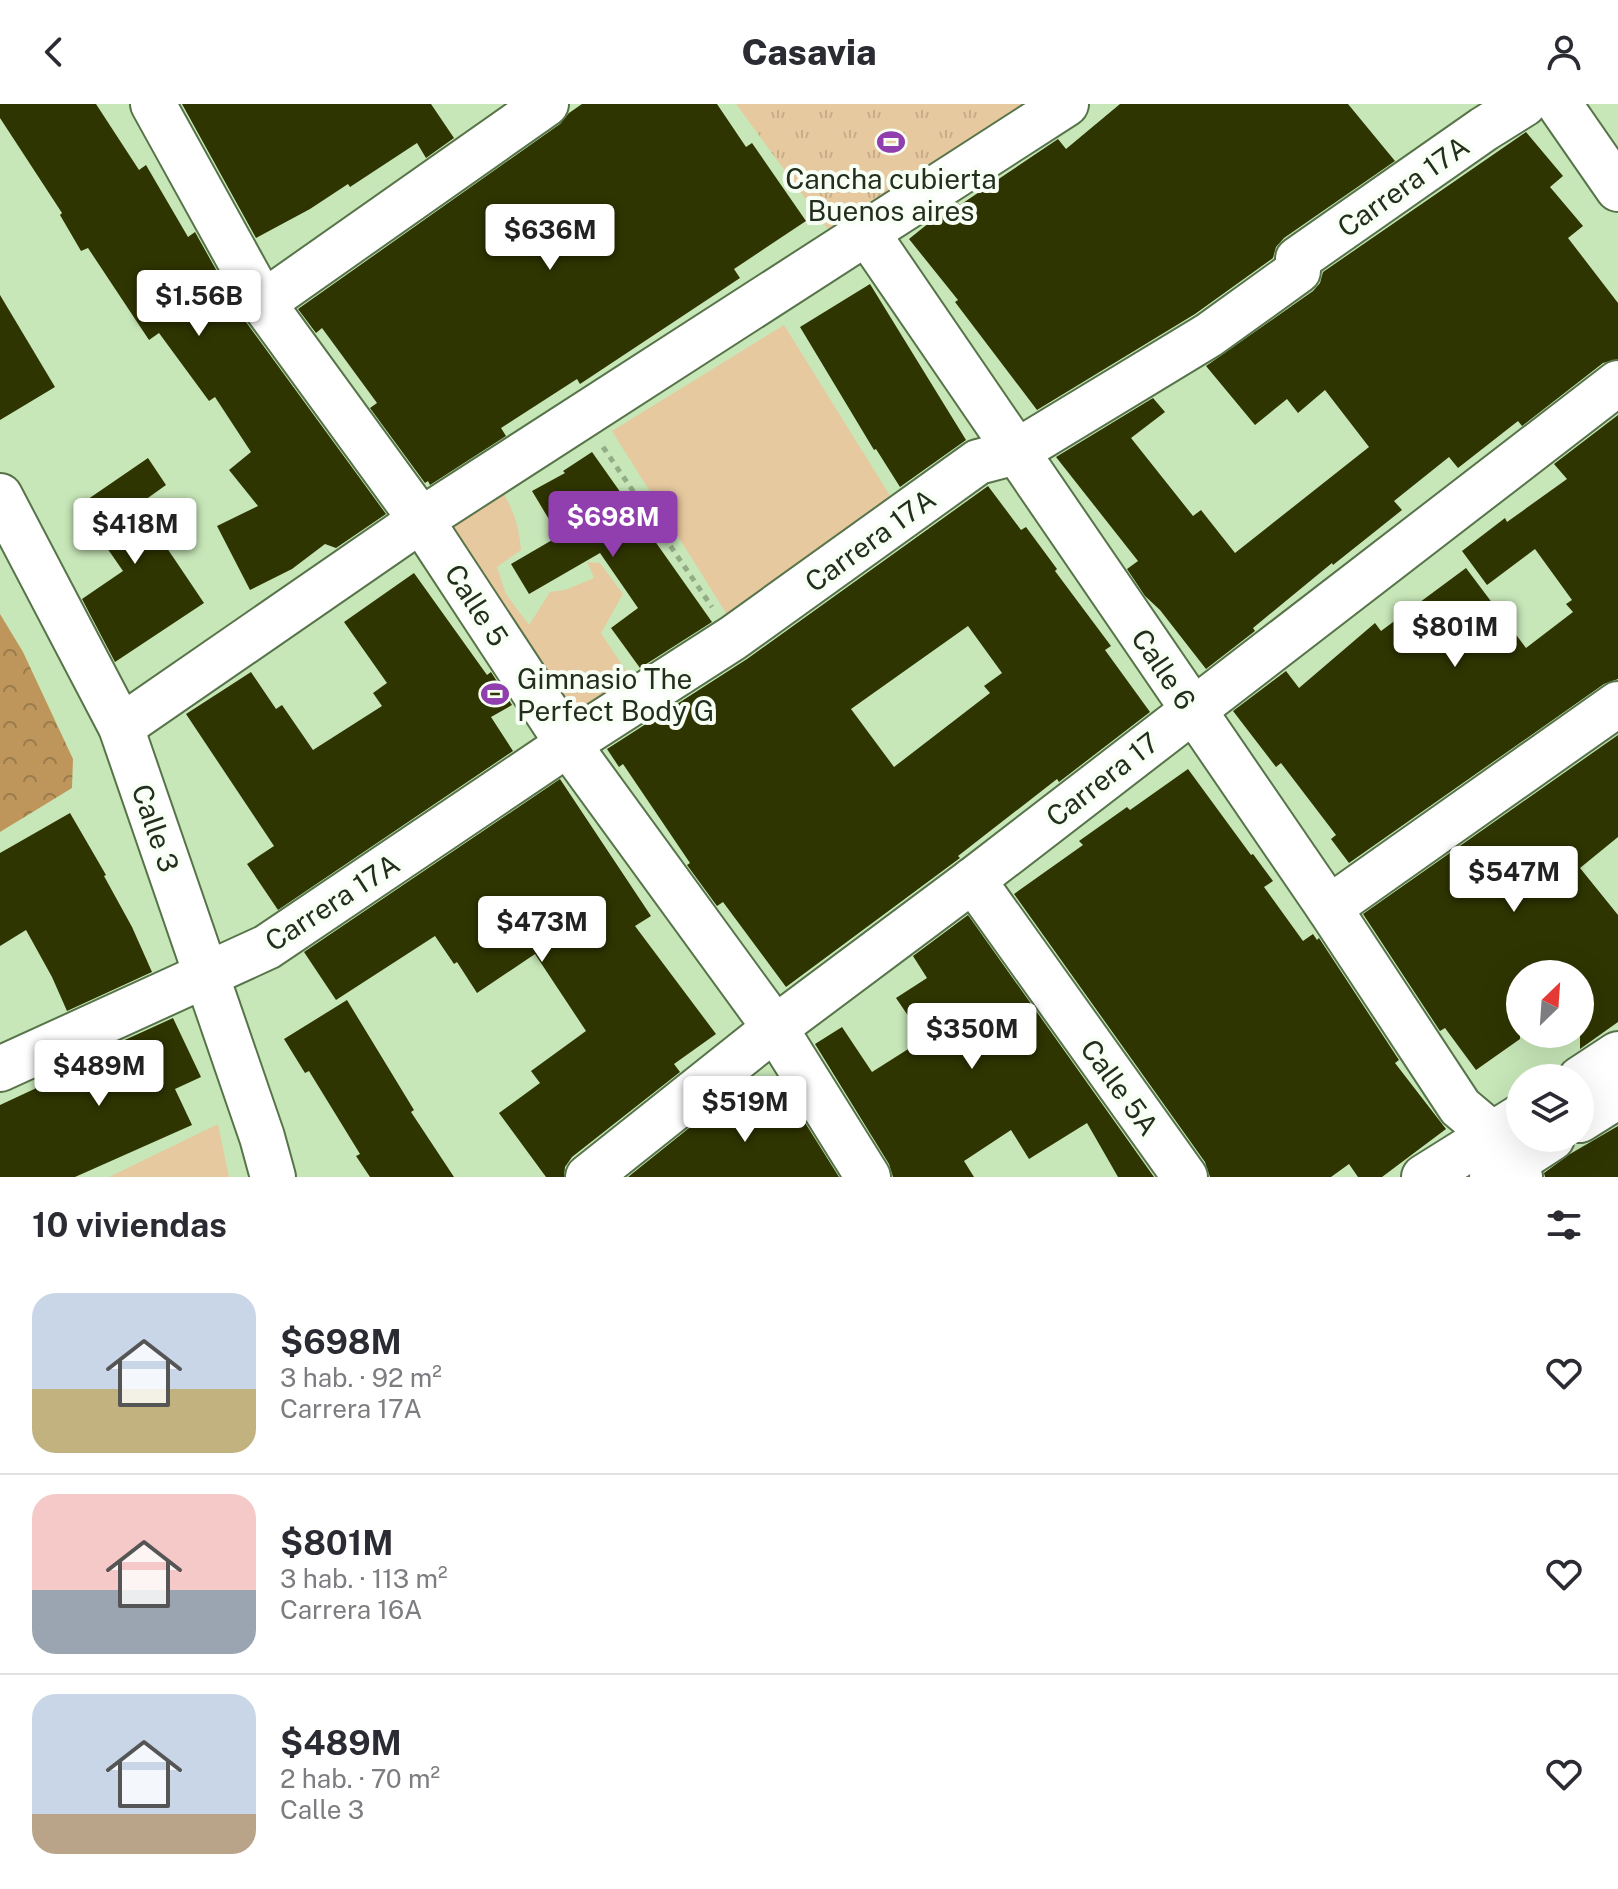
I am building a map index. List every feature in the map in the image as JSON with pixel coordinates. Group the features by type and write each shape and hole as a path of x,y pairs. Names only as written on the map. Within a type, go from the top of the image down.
{"street":[{"name":"Calle 5","path":"153,104 263,303 421,520 568,744 775,1028 868,1177"},
{"path":"263,303 546,104"},
{"path":"121,727 421,520 1066,104"},
{"name":"Carrera 17A","path":"0,1069 267,947 568,744 733,638 978,462 1016,452 1209,335 1298,271 1298,259 1524,104"},
{"path":"1559,104 1618,189"},
{"name":"Calle 6","path":"867,233 1494,1150"},
{"name":"Carrera 17","path":"588,1177 775,1028 973,880 1618,383"},
{"name":"Calle 3","path":"0,496 121,727 273,1177"},
{"path":"1329,908 1618,704"},
{"name":"Calle 5A","path":"973,880 1185,1177"},
{"path":"1594,1070 1618,1054"},
{"path":"1594,1111 1618,1096"},
{"path":"1424,1177 1494,1150"}],"path":[{"path":"582,417 733,638"}],"green space":[{"path":"736,104 1033,104 840,246"},
{"path":"784,325 907,523 736,629 612,431"},
{"path":"498,485 514,516 521,550 497,567 506,594 529,625 550,592 565,590 594,578 587,562 600,563 623,594 601,633 638,689 573,731 437,525"},
{"path":"0,614 23,652 73,759 72,788 0,832"},
{"path":"218,1124 229,1177 109,1177"}],"building":[{"path":"0,104 96,104 139,170 146,165 188,237 195,232 243,318 386,514 336,548 325,544 292,569 250,590 217,526 258,506 229,470 251,452 215,397 209,401 159,333 149,340 88,248 81,251 60,215 62,213 0,118"},
{"path":"182,104 431,104 454,138 426,158 417,143 350,187 348,184 256,238"},
{"path":"582,104 717,104 746,147 752,143 806,221 734,269 740,278 580,384 577,379 501,428 506,436 430,485 428,481 425,483 370,408 377,403 322,328 316,333 298,309 560,124"},
{"path":"1120,104 1348,104 1395,161 1284,238 1276,247 1273,258 1195,314 1037,410 955,302 958,300 909,239 935,218 958,203 960,205 1058,139 1066,149"},
{"path":"1526,132 1563,176 1550,187 1583,226 1568,238 1618,303 1618,359 1603,363 1522,426 1518,421 1458,468 1449,457 1394,501 1402,510 1332,563 1253,628 1255,631 1206,669 1160,610 1145,596 1127,569 1138,561 1056,457 1153,398 1165,412 1131,438 1193,516 1201,510 1235,553 1369,447 1325,390 1298,413 1287,399 1255,425 1206,366 1313,291 1320,283 1323,272"},
{"path":"870,284 966,440 900,487 874,450 800,327"},
{"path":"0,295 55,387 0,420"},
{"path":"1618,415 1618,679 1604,684 1349,863 1331,839 1336,835 1281,763 1276,767 1233,711 1286,671 1299,688 1375,623 1381,631 1466,568 1526,648 1573,612 1566,604 1572,600 1535,549 1487,585 1462,551 1505,518 1507,522 1567,479 1554,464"},
{"path":"592,452 712,622 640,668 611,628 638,608 600,553 529,594 511,564 559,536 532,491 565,473 563,471"},
{"path":"148,458 166,485 138,505 204,603 115,662 82,599 123,571 78,506"},
{"path":"988,486 1021,530 1026,527 1057,569 1055,571 1111,646 1105,650 1150,712 1059,782 1057,779 958,856 960,858 786,987 723,902 717,906 623,764 619,767 607,749 747,659","holes":["968,626 1002,673 984,686 990,693 894,767 851,709"]},
{"path":"414,573 487,675 491,672 512,705 491,717 513,751 278,910 247,864 274,846 186,714 251,672 276,709 282,705 313,750 382,706 373,693 387,683 344,622"},
{"path":"1618,735 1618,837 1580,868 1618,915 1618,1022 1594,1039 1594,960 1506,960 1507,1048 1476,1070 1445,1028 1440,1031 1363,914"},
{"path":"1188,769 1273,881 1264,887 1303,941 1313,934 1317,940 1319,938 1399,1060 1395,1063 1446,1129 1382,1177 1358,1177 1349,1164 1331,1177 1210,1177 1205,1162 1014,894 1083,845 1079,841"},
{"path":"560,779 651,916 635,926 716,1034 674,1064 680,1072 572,1157 565,1167 564,1177 546,1177 499,1113 540,1083 531,1071 586,1031 535,954 477,993 435,936 336,1000 304,952"},
{"path":"70,813 106,875 152,972 67,1011 26,930 0,946 0,853"},
{"path":"968,915 1154,1177 1118,1177 1087,1123 1029,1159 1011,1130 964,1161 974,1177 893,1177 889,1164 815,1044 842,1027 872,1072 924,1039 896,998 927,978 913,956"},
{"path":"347,1000 414,1110 411,1112 454,1177 370,1177 356,1156 360,1154 309,1071 305,1073 284,1039"},
{"path":"173,1018 201,1077 175,1089 192,1125 75,1177 0,1177 0,1105 75,1070 72,1064"},
{"path":"777,1078 839,1177 628,1177 709,1112 715,1121"},
{"path":"1618,1126 1618,1177 1545,1177 1544,1173 1573,1152 1594,1152 1594,1140"}],"place":[{"name":"Cancha cubierta Buenos aires","path":"891,142"},
{"name":"Gimnasio The Perfect Body G","path":"495,694"}]}
